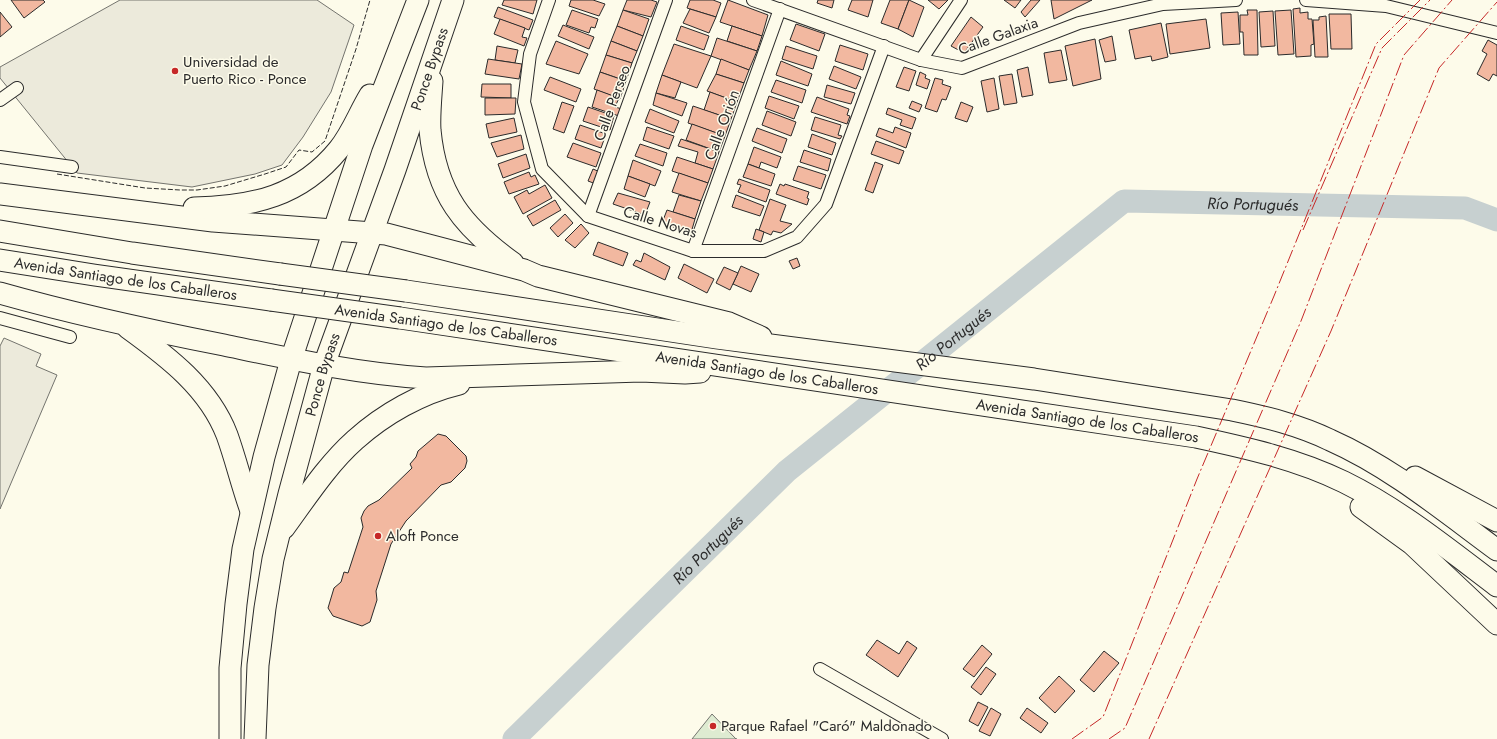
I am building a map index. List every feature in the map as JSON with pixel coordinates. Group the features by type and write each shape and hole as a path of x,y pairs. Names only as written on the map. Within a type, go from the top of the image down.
{"highway":[{"path":"230,739 230,668 243,549 250,511 291,360 362,145 418,0"},
{"name":"Ponce Bypass","path":"255,739 258,665 273,559 289,494 324,365 373,233 453,1"},
{"path":"135,211 158,208 206,208 240,205 262,201 301,184 326,163 340,148 350,133 365,103 402,44"},
{"path":"432,60 430,129 437,168 449,199 466,224 492,248 524,270"},
{"path":"0,194 213,221 386,234 524,270 538,276 723,330"},
{"name":"Avenida Santiago de los Caballeros","path":"0,231 139,254 280,274 723,330 781,347 1034,379 1232,410 1261,416 1285,422 1318,435 1364,457 1394,476 1497,550"},
{"name":"Avenida Santiago de los Caballeros","path":"0,260 94,275 400,318 691,367 731,368 1196,436 1270,454 1318,471 1343,482 1368,495 1421,529 1497,586"},
{"path":"0,293 98,319 291,360 403,377 426,378 641,371 691,367"},
{"path":"123,324 167,357 204,395 216,412 226,434 250,511"},
{"path":"279,534 328,469 354,440 379,421 403,406 430,393 495,376"},
{"path":"1364,457 1410,474 1497,521"},
{"path":"1318,471 1341,492 1412,544 1497,624"}],"street":[{"name":"Calle Novas","path":"549,0 530,54 524,102 542,169 588,216 693,251 764,251 797,237 826,204 884,46"},
{"name":"Calle Perseo","path":"588,216 666,0"},
{"name":"Calle Galaxia","path":"753,0 921,60 962,68 1079,23 1162,2 1236,0"},
{"path":"921,60 961,0"},
{"path":"1306,0 1386,3 1497,33"},
{"name":"Calle Orión","path":"693,251 780,10"},
{"path":"0,100 17,88"},
{"path":"0,157 72,167"},
{"path":"0,318 70,337"},
{"path":"820,669 942,739"}],"green space":[{"name":"Parque Rafael \"Caró\" Maldonado","path":"712,714 736,739 692,739"}],"shaded area":[{"name":"Universidad de Puerto Rico - Ponce","path":"120,0 317,0 354,25 331,92 303,137 282,165 255,174 192,187 77,173 0,78 0,67"},
{"path":"4,338 41,354 36,366 57,375 0,509 0,346"}],"building":[{"path":"11,0 43,0 45,2 24,18"},
{"path":"504,0 537,0 533,14 502,5"},
{"path":"571,0 593,0 605,4 599,16 569,6"},
{"path":"627,0 651,0 657,2 651,17 623,10"},
{"path":"690,0 713,0 721,3 716,17 687,8"},
{"path":"728,0 768,15 762,36 720,22"},
{"path":"818,0 834,0 832,8 817,3"},
{"path":"852,0 873,0 868,17 848,10"},
{"path":"890,0 909,0 898,29 881,23"},
{"path":"909,0 924,7 913,37 898,29"},
{"path":"928,0 948,0 939,9"},
{"path":"1004,0 1021,0 1015,8"},
{"path":"1031,0 1040,0 1025,17 1021,12"},
{"path":"1051,0 1092,0 1054,19"},
{"path":"498,7 533,20 529,30 494,17"},
{"path":"1300,8 1300,13 1308,12 1308,19 1312,19 1314,44 1311,45 1311,56 1296,57 1293,9"},
{"path":"690,9 716,17 709,33 683,23"},
{"path":"572,10 598,19 595,28 591,27 589,33 566,25"},
{"path":"623,10 649,19 643,36 617,26"},
{"path":"1247,10 1257,10 1258,55 1244,55 1243,32 1240,32 1240,15 1248,15"},
{"path":"1291,10 1294,54 1278,55 1275,11"},
{"path":"1273,11 1275,46 1261,47 1259,12"},
{"path":"0,12 12,27 0,37"},
{"path":"1238,12 1240,44 1223,45 1221,13"},
{"path":"1329,14 1351,14 1352,49 1331,49"},
{"path":"1326,16 1328,57 1315,57 1313,20 1319,20 1319,17"},
{"path":"971,17 983,27 964,53 951,46"},
{"path":"500,19 525,28 522,37 527,38 524,46 494,34"},
{"path":"1206,19 1210,48 1170,54 1166,24"},
{"path":"1161,23 1168,57 1152,61 1151,56 1135,59 1129,30"},
{"path":"796,24 825,34 819,51 790,40"},
{"path":"563,25 594,37 589,49 558,36"},
{"path":"617,26 643,36 637,51 611,41"},
{"path":"681,26 709,36 704,50 676,40"},
{"path":"732,26 762,36 757,51 727,41"},
{"path":"1112,36 1116,60 1105,62 1099,40"},
{"path":"717,38 757,51 749,70 711,56"},
{"path":"1095,39 1101,79 1073,86 1065,46"},
{"path":"1488,40 1497,45 1497,76 1493,74 1489,81 1477,74 1487,54 1482,51"},
{"path":"556,41 588,54 579,74 546,64"},
{"path":"611,41 637,51 632,63 606,55"},
{"path":"674,44 711,56 697,88 662,75"},
{"path":"840,45 868,54 863,70 835,61"},
{"path":"497,46 518,50 515,63 495,60"},
{"path":"786,46 817,56 813,69 782,59"},
{"path":"1061,50 1067,80 1049,83 1044,53"},
{"path":"606,55 632,63 626,81 600,72"},
{"path":"488,59 522,64 519,79 485,74"},
{"path":"721,59 749,70 744,83 716,74"},
{"path":"781,61 812,74 808,86 776,75"},
{"path":"834,66 861,77 856,89 829,79"},
{"path":"904,67 916,71 909,91 896,87"},
{"path":"1028,67 1033,95 1022,97 1017,70"},
{"path":"600,72 626,81 620,99 594,89"},
{"path":"920,72 926,75 925,78 930,80 927,89 916,85"},
{"path":"716,74 744,83 737,102 707,91"},
{"path":"1012,74 1017,103 1004,105 999,76"},
{"path":"662,75 681,82 675,98 656,93"},
{"path":"550,77 581,89 576,102 544,90"},
{"path":"935,78 943,80 942,84 951,87 946,100 942,99 937,112 925,108"},
{"path":"994,78 999,109 987,112 981,81"},
{"path":"776,80 806,90 802,103 771,92"},
{"path":"482,84 511,84 511,98 481,97"},
{"path":"827,85 855,93 851,104 824,97"},
{"path":"597,90 619,98 615,107 622,109 619,116 592,107"},
{"path":"710,92 737,102 731,119 704,110"},
{"path":"656,93 687,103 682,116 653,105"},
{"path":"769,96 799,106 794,119 765,108"},
{"path":"817,97 849,109 847,115 850,116 847,124 811,112"},
{"path":"485,98 516,98 515,114 485,115"},
{"path":"912,101 922,105 919,112 909,108"},
{"path":"562,102 574,106 564,133 553,129"},
{"path":"961,102 973,107 967,122 955,118"},
{"path":"693,106 731,119 725,136 688,123"},
{"path":"588,107 614,116 610,130 583,121"},
{"path":"888,108 916,118 912,129 900,125 902,120 886,114"},
{"path":"650,109 679,121 674,133 645,122"},
{"path":"767,111 796,122 791,136 762,125"},
{"path":"815,117 841,125 838,135 842,136 840,139 811,130"},
{"path":"514,118 517,132 489,138 486,124"},
{"path":"692,124 725,136 719,152 686,140"},
{"path":"580,125 606,134 601,148 575,139"},
{"path":"647,127 674,136 669,149 643,140"},
{"path":"895,127 911,133 906,148 876,136 879,128 893,133"},
{"path":"757,128 787,139 782,153 752,141"},
{"path":"812,134 836,143 832,155 808,147"},
{"path":"521,135 524,149 497,157 491,143"},
{"path":"681,139 719,152 713,169 695,163 698,152 678,146"},
{"path":"876,141 904,151 899,164 871,154"},
{"path":"573,143 601,153 596,167 567,157"},
{"path":"640,144 667,153 663,166 635,156"},
{"path":"754,147 781,157 777,168 761,162 759,168 748,164"},
{"path":"804,150 831,159 828,171 800,162"},
{"path":"526,154 530,168 503,178 498,164"},
{"path":"677,157 713,169 708,183 672,171"},
{"path":"633,160 661,171 655,186 628,176"},
{"path":"875,162 883,165 873,193 865,190"},
{"path":"748,164 775,174 771,186 743,177"},
{"path":"798,166 826,175 821,189 793,180"},
{"path":"593,169 600,172 596,184 588,181"},
{"path":"529,172 531,177 535,175 539,184 509,194 504,182"},
{"path":"679,173 708,183 701,201 672,192"},
{"path":"628,176 650,184 645,197 624,189"},
{"path":"739,179 770,190 766,202 738,192 741,185 737,184"},
{"path":"780,184 784,186 785,184 809,192 807,205 776,194"},
{"path":"545,185 552,198 523,214 514,197 527,190 529,194"},
{"path":"618,193 650,202 645,215 613,204"},
{"path":"679,195 701,201 695,219 673,212"},
{"path":"736,195 764,206 760,216 732,207"},
{"path":"770,199 786,205 780,221 792,224 781,233 773,231 771,235 759,230"},
{"path":"555,200 561,210 533,226 527,216"},
{"path":"667,210 695,219 691,233 662,223"},
{"path":"565,214 573,223 558,237 550,228"},
{"path":"581,224 589,233 575,248 565,240"},
{"path":"756,229 764,232 761,242 753,239"},
{"path":"598,242 628,253 623,266 593,255"},
{"path":"644,253 670,267 665,280 633,265 636,260 641,262"},
{"path":"797,258 800,266 793,269 789,261"},
{"path":"684,264 714,279 707,293 678,278"},
{"path":"741,266 759,274 751,292 733,284"},
{"path":"724,267 738,273 730,290 716,283"},
{"name":"Aloft Ponce","path":"438,434 446,436 466,456 467,461 465,468 451,482 441,485 406,521 391,544 376,591 377,600 370,622 362,626 333,616 328,608 334,588 341,582 344,572 348,573 363,527 361,518 364,511 368,506 379,500 412,468 410,464 416,457 418,451"},
{"path":"877,640 899,654 907,641 917,648 898,677 866,655"},
{"path":"982,645 992,654 974,677 963,669"},
{"path":"1104,651 1119,663 1094,692 1080,680"},
{"path":"986,667 996,674 981,695 971,687"},
{"path":"1059,676 1075,691 1055,713 1039,698"},
{"path":"978,702 988,707 978,726 969,721"},
{"path":"991,708 1001,714 990,736 979,731"},
{"path":"1027,708 1048,723 1041,733 1020,718"}],"waterway":[{"name":"Río Portugués","path":"514,739 787,471 1124,201 1465,208 1497,220"}],"fence":[{"path":"57,174 145,188 197,190 225,186 286,167 299,150 312,152 325,141 356,49 370,0"}],"power":[{"path":"1072,739 1103,717 1197,479 1274,296 1376,44 1420,0"},
{"path":"1303,230 1382,48 1430,0"},
{"path":"1109,739 1125,728 1301,321 1404,55 1452,0"},
{"path":"1149,739 1331,331 1439,68 1497,2"}],"place":[{"name":"Universidad de Puerto Rico - Ponce","path":"175,71"},
{"name":"Aloft Ponce","path":"378,536"},
{"name":"Parque Rafael \"Caró\" Maldonado","path":"713,726"}]}
